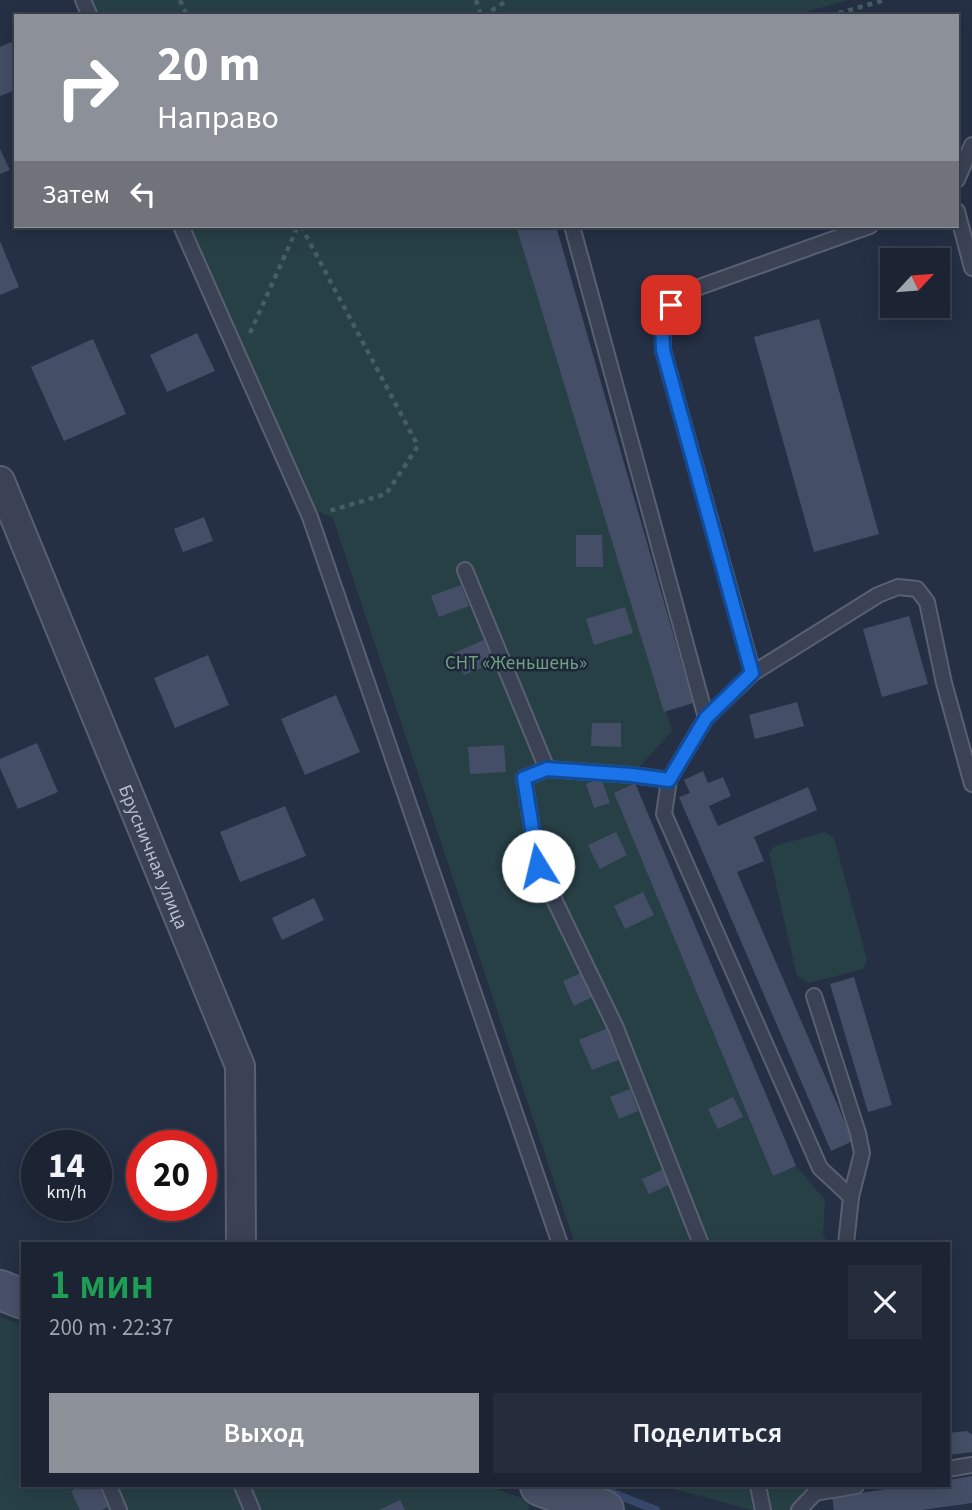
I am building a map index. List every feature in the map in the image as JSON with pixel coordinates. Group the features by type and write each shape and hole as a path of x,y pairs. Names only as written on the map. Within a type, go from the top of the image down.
{"street":[{"name":"Брусничная улица","path":"0,481 240,1066 241,1242"},
{"path":"0,1290 21,1298"},
{"path":"553,1494 604,1510"}],"lane":[{"path":"959,175 972,145"},
{"path":"959,216 968,234 972,268"},
{"path":"182,228 310,517 559,1242"},
{"path":"573,228 706,718"},
{"path":"752,673 663,350 662,325 671,305 688,291 864,228"},
{"path":"465,570 547,769"},
{"path":"851,1197 820,1168 686,865 664,814 669,780 706,718 752,673 878,595 898,587 917,589 927,602 944,683 972,784"},
{"path":"669,780 547,769 524,778 538,866 616,1028 700,1242"},
{"path":"814,996 862,1153 851,1197 846,1242"},
{"path":"950,1469 972,1465"},
{"path":"109,1487 119,1510"},
{"path":"242,1487 252,1510"},
{"path":"758,1487 763,1510"},
{"path":"799,1510 816,1489 843,1487"}],"path":[{"path":"485,14 508,0"},
{"path":"835,14 885,0"},
{"path":"238,358 299,228"},
{"path":"301,228 418,446 386,494 310,517"}],"green space":[{"path":"90,0 848,0 799,14 96,14"},
{"name":"СНТ «Женьшень»","path":"191,228 517,228 672,731 632,775 635,783 615,793 773,1176 796,1166 825,1200 823,1235 829,1242 574,1242 333,518 317,511"},
{"path":"824,832 834,838 867,960 863,969 809,983 797,976 769,853 775,846"},
{"path":"0,1317 21,1324 21,1487 490,1487 528,1500 529,1510 0,1510"},
{"path":"666,1487 806,1487 806,1510 752,1510"}],"building":[{"path":"14,41 14,91 0,96 0,47"},
{"path":"0,149 10,170 0,174"},
{"path":"517,228 557,228 693,703 664,712"},
{"path":"0,241 19,287 0,295"},
{"path":"819,319 879,534 814,552 754,337"},
{"path":"197,333 215,371 167,392 150,355"},
{"path":"93,339 126,414 64,441 31,367"},
{"path":"204,517 213,541 183,552 174,529"},
{"path":"576,535 602,535 603,567 576,567"},
{"path":"461,585 469,606 439,617 431,596"},
{"path":"625,607 633,633 594,645 586,619"},
{"path":"909,616 928,684 882,697 863,629"},
{"path":"484,640 494,663 464,675 454,653"},
{"path":"208,655 229,705 175,728 154,678"},
{"path":"336,695 360,752 305,775 281,719"},
{"path":"797,702 804,726 755,739 749,715"},
{"path":"592,723 621,723 621,747 591,746"},
{"path":"37,743 58,792 18,809 0,768 0,759"},
{"path":"504,745 506,772 470,774 468,747"},
{"path":"703,771 708,783 723,777 731,796 709,806 718,826 808,787 817,810 754,837 764,861 737,872 853,1141 831,1151 679,797 690,793 684,780"},
{"path":"601,778 610,803 594,808 586,784"},
{"path":"635,783 796,1166 773,1176 614,793"},
{"path":"285,806 306,856 240,882 220,832"},
{"path":"616,832 627,855 600,869 588,845"},
{"path":"643,892 654,915 625,929 614,906"},
{"path":"314,898 324,920 282,940 272,918"},
{"path":"581,973 592,997 574,1006 563,981"},
{"path":"854,977 892,1105 868,1112 830,984"},
{"path":"608,1028 621,1059 592,1070 579,1040"},
{"path":"630,1089 638,1111 619,1119 610,1097"},
{"path":"733,1097 743,1117 718,1129 708,1109"},
{"path":"664,1169 671,1184 649,1194 642,1179"},
{"path":"967,1431 972,1435 972,1452 950,1455 950,1433"},
{"path":"972,1476 972,1503 922,1510 834,1510 832,1497 901,1487 950,1487 950,1480"},
{"path":"80,1487 99,1487 108,1507 101,1510 80,1510 71,1491"},
{"path":"400,1500 405,1510 379,1510"}],"waterway":[{"path":"598,1487 656,1510"}],"route":[{"path":"538,866 524,778 547,769 669,780 706,718 752,673 663,350 662,325 671,305"}]}
